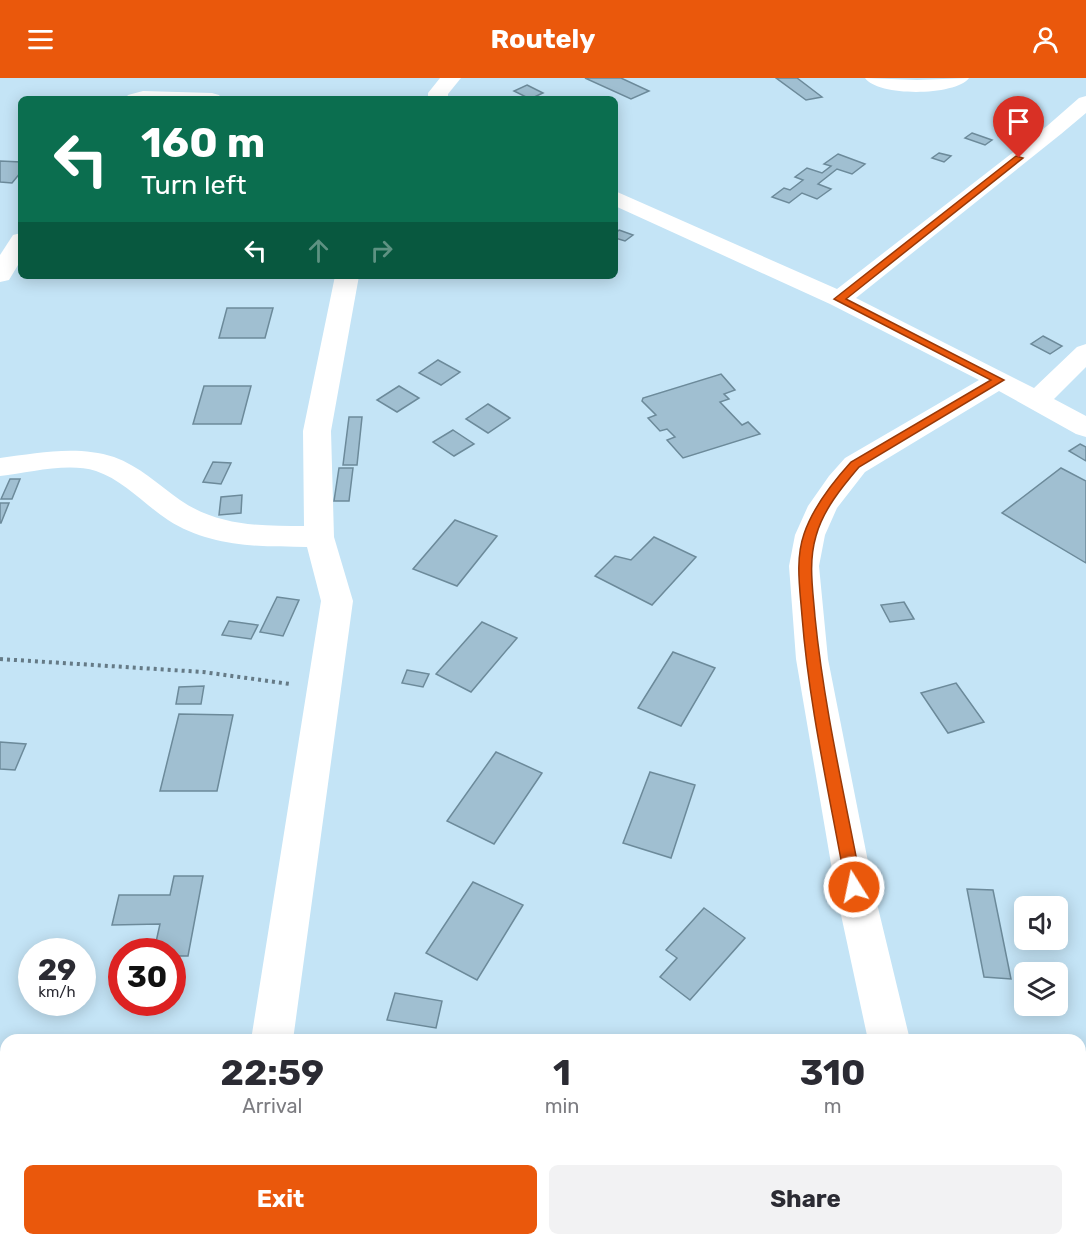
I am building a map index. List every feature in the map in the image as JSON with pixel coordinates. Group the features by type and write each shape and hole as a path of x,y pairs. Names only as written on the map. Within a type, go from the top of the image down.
{"street":[{"path":"438,96 451,78"},
{"path":"875,78 904,86 923,87 959,78"},
{"path":"839,299 1054,130 1086,102"},
{"path":"618,199 839,299 999,380 1086,428"},
{"path":"0,275 18,245"},
{"path":"273,1034 337,601 319,537 317,431 346,279"},
{"path":"1037,401 1086,352"},
{"path":"888,1034 854,887 812,659 804,566 810,535 823,506 855,465 999,380"},
{"path":"0,467 78,460 103,463 117,469 189,519 238,536 319,537"}],"path":[{"path":"0,659 203,672 324,688"}],"building":[{"path":"585,78 621,78 649,91 631,99"},
{"path":"776,78 797,78 822,97 806,100"},
{"path":"527,85 543,93 536,96 524,96 514,91"},
{"path":"972,133 992,140 985,145 965,138"},
{"path":"939,153 951,156 944,162 932,158"},
{"path":"838,154 865,164 852,174 837,169 818,184 831,189 817,199 802,193 789,203 772,197 784,188 790,190 803,180 795,177 807,168 822,173 831,166 824,164"},
{"path":"0,161 18,162 18,176 12,183 0,182"},
{"path":"618,231 633,235 625,241 618,239"},
{"path":"227,308 273,308 265,338 219,338"},
{"path":"1043,336 1062,346 1050,354 1031,344"},
{"path":"438,360 460,372 441,385 419,373"},
{"path":"721,374 735,390 724,394 729,399 720,402 742,425 748,422 760,434 683,458 667,440 675,437 667,429 660,431 648,418 656,415 642,401 643,398"},
{"path":"204,386 251,386 241,424 193,424"},
{"path":"399,386 419,398 397,412 377,400"},
{"path":"488,404 510,418 488,433 466,419"},
{"path":"349,417 362,417 357,465 343,465"},
{"path":"453,430 474,444 454,456 433,442"},
{"path":"1080,444 1086,447 1086,461 1069,451"},
{"path":"213,462 231,463 221,484 203,482"},
{"path":"339,468 353,468 349,501 334,501"},
{"path":"1061,468 1086,481 1086,563 1002,513"},
{"path":"10,479 20,479 12,499 1,499"},
{"path":"242,495 241,513 219,515 221,497"},
{"path":"0,503 9,503 1,523 0,523"},
{"path":"455,520 497,536 457,586 413,569"},
{"path":"654,537 696,557 652,605 595,576 615,556 631,560"},
{"path":"277,597 299,600 283,636 260,632"},
{"path":"904,602 914,619 890,622 881,605"},
{"path":"229,621 258,625 251,639 222,635"},
{"path":"482,622 517,638 471,692 436,674"},
{"path":"673,652 715,668 681,726 638,708"},
{"path":"407,670 429,674 423,687 402,683"},
{"path":"956,683 984,722 948,733 921,693"},
{"path":"204,686 201,704 176,704 179,687"},
{"path":"179,714 233,715 217,791 160,791"},
{"path":"0,742 26,744 15,770 0,769"},
{"path":"496,752 542,773 494,844 447,821"},
{"path":"650,772 695,785 671,858 623,843"},
{"path":"174,876 203,876 188,956 186,956 186,938 157,938 160,924 112,925 119,895 170,895"},
{"path":"473,882 523,905 477,980 426,953"},
{"path":"967,889 993,890 1011,979 984,977"},
{"path":"704,908 745,938 690,1000 660,977 677,958 666,950"},
{"path":"395,993 442,1001 436,1028 387,1020"}],"route":[{"path":"854,887 812,659 804,566 810,535 823,506 855,465 999,380 839,299 1019,158"}]}
